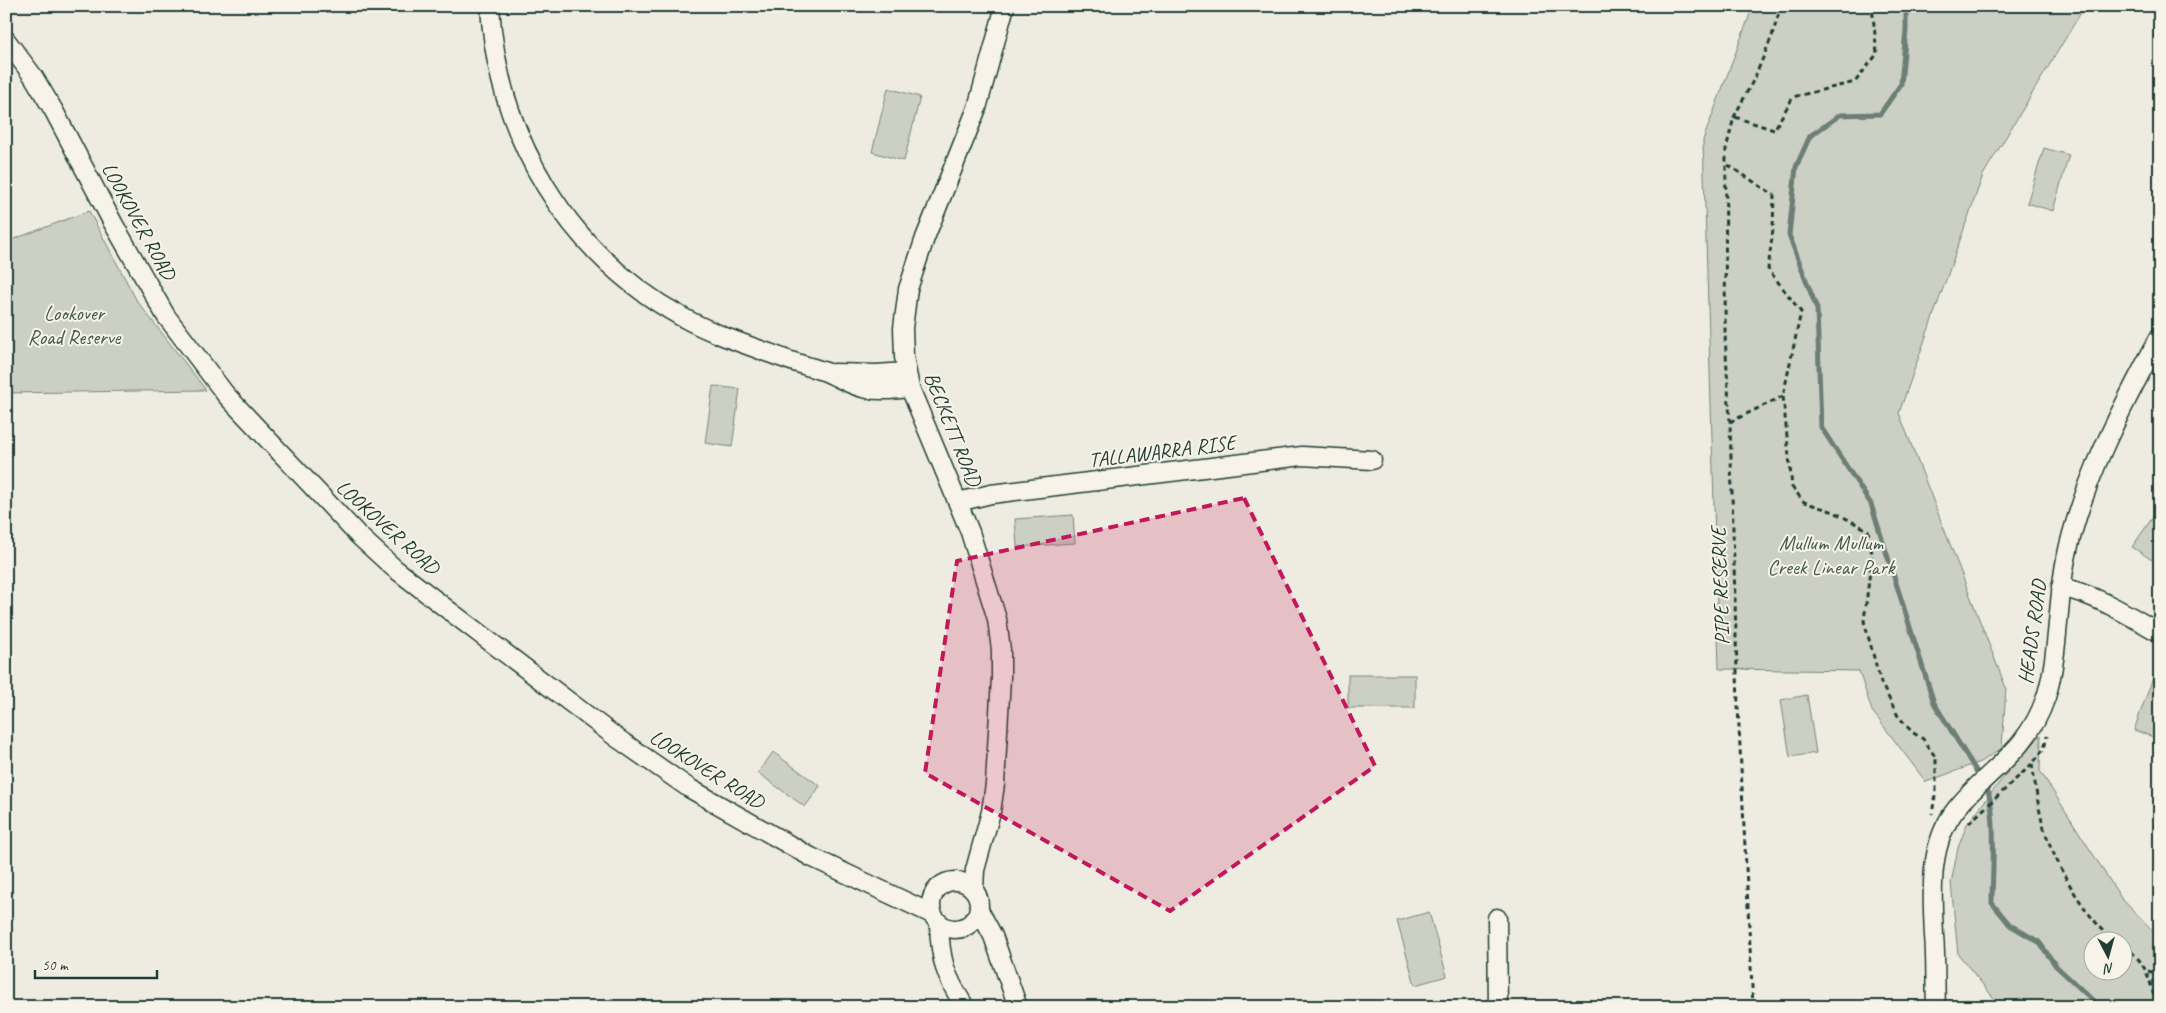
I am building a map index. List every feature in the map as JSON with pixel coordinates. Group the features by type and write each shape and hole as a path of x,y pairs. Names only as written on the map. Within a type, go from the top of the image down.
{"street":[{"path":"490,6 491,32 498,70 523,146 554,200 578,232 605,260 631,282 682,316 708,330 751,347 826,372 869,390 908,380"},
{"name":"BECKETT ROAD","path":"974,889 975,870 991,812 995,784 1001,650 995,610 970,532 928,435 908,380 903,328 908,289 925,238 977,108 1005,6"},
{"name":"LOOKOVER ROAD","path":"6,40 33,76 54,111 166,316 226,395 359,536 394,568 447,609 617,738 690,788 811,857 891,893 947,924"},
{"name":"HEADS ROAD","path":"1936,1007 1931,886 1940,840 1948,821 1957,808 2027,737 2045,698 2052,666 2061,587 2074,526 2093,476 2117,422 2160,336"},
{"name":"TALLAWARRA RISE","path":"958,502 991,494 1302,456 1372,460"},
{"path":"2061,587 2088,594 2101,600 2160,633"},
{"name":"BECKETT ROAD","path":"958,880 980,847"},
{"path":"947,924 976,918 979,910 979,899 974,889 970,885 958,880 943,883 932,894 930,908 947,924 993,936"},
{"name":"LOOKOVER ROAD","path":"891,893 915,896 932,894"},
{"path":"979,910 993,936 1018,1007"},
{"path":"1497,918 1498,1007"},
{"path":"947,924 947,944 943,963 946,974 965,1007"}],"path":[{"name":"PIPE RESERVE","path":"1753,1007 1738,707 1730,422 1725,335 1727,164 1728,137 1734,117 1755,78 1772,36 1781,6"},
{"path":"1734,117 1774,130 1792,98 1855,82 1878,54 1872,6"},
{"path":"1727,164 1774,195 1773,229 1768,268 1801,312 1783,396 1792,488 1804,502 1834,512 1868,530 1872,554 1864,621 1880,684 1898,716 1912,732 1923,739 1936,758 1936,790 1932,815"},
{"path":"1730,422 1783,396"},
{"path":"1963,828 2032,764 2041,819 2054,856 2098,926 2103,930"},
{"path":"2134,953 2148,971 2156,1007"},
{"path":"2148,971 2160,974"}],"highlighted area":[{"path":"1244,498 1375,766 1170,911 925,773 957,561"}],"green space":[{"name":"Mullum Mullum Creek Linear Park","path":"1753,6 2085,6 1983,175 1899,413 2006,688 2002,748 1980,762 1926,782 1872,711 1859,671 1719,669 1703,140"},
{"path":"888,88 920,97 904,161 872,152"},
{"path":"2044,148 2069,155 2053,211 2027,203"},
{"name":"Lookover Road Reserve","path":"89,211 137,301 206,390 6,393 6,242"},
{"path":"713,386 740,389 732,447 705,443"},
{"path":"2160,507 2160,548 2152,560 2132,547"},
{"path":"1073,515 1075,543 1017,547 1015,519"},
{"path":"1348,675 1415,675 1415,708 1348,708"},
{"path":"2154,675 2160,677 2159,739 2134,730"},
{"path":"1807,695 1816,753 1790,757 1781,700"},
{"path":"2041,735 2040,771 2121,898 2160,938 2160,1007 2001,1007 1958,954 1951,883 1958,848 1967,824 2006,774"},
{"path":"773,752 820,786 805,807 758,773"},
{"path":"1429,912 1447,976 1415,985 1397,921"}],"waterway":[{"path":"1906,6 1906,30 1901,84 1880,114 1840,115 1810,136 1796,167 1789,235 1817,309 1821,427 1871,504 1934,703 1980,777"},
{"path":"1985,785 1992,808 1993,824 1992,903 2010,925 2039,942 2056,966 2100,1007"}]}
